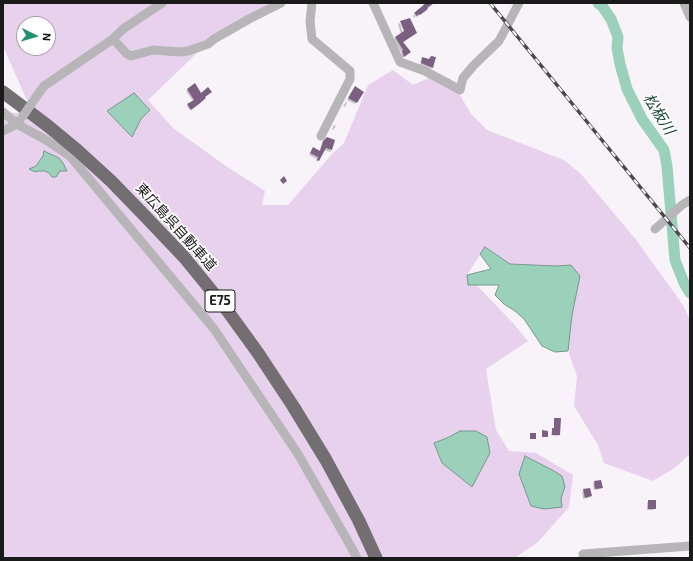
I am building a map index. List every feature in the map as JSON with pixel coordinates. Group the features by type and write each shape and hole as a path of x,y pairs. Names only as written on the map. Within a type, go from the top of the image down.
{"highway":[{"name":"東広島呉自動車道","path":"3,92 48,126 111,181 184,257 224,306 258,353 326,460 359,521 376,558"}],"street":[{"path":"3,131 20,120 44,86 113,39 123,29 162,3"},
{"path":"113,39 127,54 131,56 153,50 180,52 188,51 208,44 249,19 281,3"},
{"path":"312,3 310,21 312,39 350,71 350,79 321,136"},
{"path":"374,3 400,62 425,71 460,90 463,78 499,41 519,3"},
{"path":"684,3 690,17"},
{"path":"3,112 20,120 70,156 214,328 298,454 357,558"},
{"path":"655,229 682,205 690,200"},
{"path":"584,558 583,554 690,546"}],"shaded area":[{"path":"4,3 271,3 253,13 196,54 148,100 173,128 223,164 265,191 262,205 288,205 332,154 344,143 368,85 393,70 413,85 431,77 450,78 471,114 487,130 564,160 581,174 637,241 683,305 690,320 690,454 676,467 653,481 604,463 598,445 574,406 577,376 569,354 571,266 510,264 485,247 467,275 513,323 528,341 486,369 496,430 509,451 536,453 573,475 569,507 538,542 515,558 3,558 3,112 33,114 3,46"},
{"path":"134,93 150,110 141,119 132,137 107,111"},
{"path":"44,151 59,158 67,171 60,171 56,177 52,177 45,171 35,172 29,169 36,166 43,156"},
{"path":"485,247 510,264 556,266 571,265 580,276 572,315 568,351 555,352 542,346 524,319 495,295 499,285 468,285 467,275 491,269 480,254"},
{"path":"460,431 476,431 487,437 490,453 472,487 442,463 434,443"},
{"path":"525,456 562,476 565,487 561,498 562,507 544,509 531,506 519,474"}],"building":[{"path":"426,3 434,3 417,16 414,13"},
{"path":"410,18 417,33 403,42 411,52 404,57 403,50 395,37 404,31 400,21"},
{"path":"431,56 436,57 433,68 421,63 422,57 429,59"},
{"path":"195,83 201,93 208,87 212,92 191,110 187,104 194,100 187,89"},
{"path":"355,86 364,92 357,103 348,98"},
{"path":"327,137 335,140 332,150 326,148 319,161 317,160 318,157 310,153 313,147 320,151 323,141"},
{"path":"284,176 287,181 283,184 280,180"},
{"path":"554,418 561,418 560,435 552,435"},
{"path":"542,430 548,431 548,437 542,437"},
{"path":"530,433 536,433 536,439 530,439"},
{"path":"601,480 603,488 595,489 594,481"},
{"path":"590,488 592,496 585,498 583,489"},
{"path":"648,500 656,500 656,509 648,509"}],"waterway":[{"name":"松板川","path":"598,3 602,6 611,19 618,37 617,48 627,89 642,119 664,150 667,166 675,260 684,283 690,293"}],"railway":[{"path":"490,3 690,248"}]}
